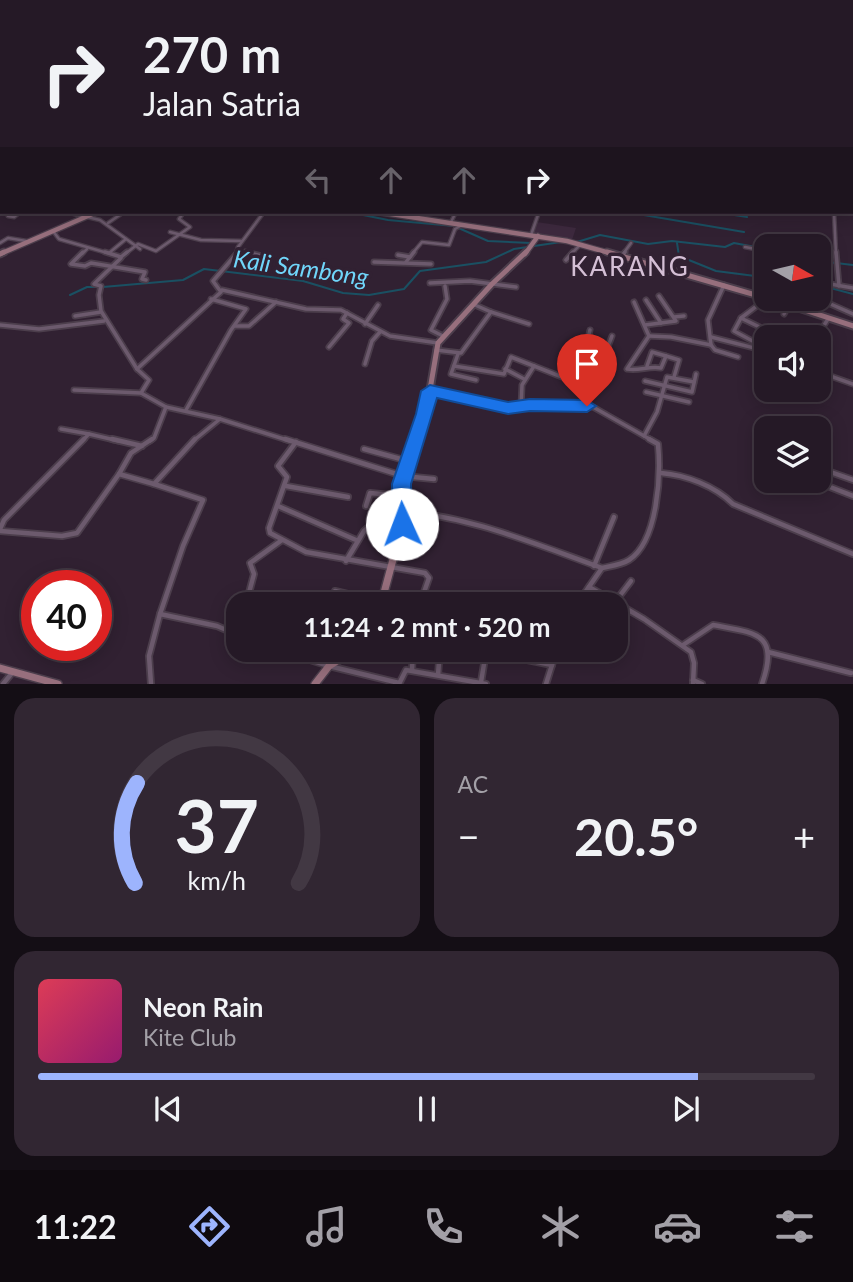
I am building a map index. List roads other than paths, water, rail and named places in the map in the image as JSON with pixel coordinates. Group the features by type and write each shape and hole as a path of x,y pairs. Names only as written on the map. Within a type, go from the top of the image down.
{"street":[{"path":"644,0 659,0"},
{"path":"14,217 18,214"},
{"path":"81,214 108,223 141,249"},
{"path":"108,223 121,214"},
{"path":"141,393 149,380 127,358 125,348 104,321 97,298 101,287 94,283 138,244 156,251 180,234 190,226 179,219 183,214"},
{"path":"262,214 237,248 239,251 213,281 222,290 347,313 395,338 437,346 458,354"},
{"path":"393,214 577,244 754,295"},
{"path":"451,222 455,214"},
{"path":"531,235 538,214"},
{"path":"834,214 839,286"},
{"path":"0,254 89,215"},
{"path":"8,216 23,218"},
{"path":"406,262 422,242 449,245 457,227 465,224"},
{"path":"53,231 59,239 121,257"},
{"path":"170,232 201,240 242,241"},
{"path":"384,592 401,530 403,476 425,414 437,346 443,336 475,306 492,284 533,245 538,236"},
{"path":"0,243 8,238 29,242"},
{"path":"108,254 126,239"},
{"path":"622,256 631,243"},
{"path":"566,260 577,244"},
{"path":"745,247 754,249"},
{"path":"87,249 72,264 85,266 92,263 145,272 142,279 146,280"},
{"path":"239,251 270,258"},
{"path":"398,255 410,257"},
{"path":"374,262 431,264"},
{"path":"430,284 445,286 461,281 516,288"},
{"path":"831,284 853,288"},
{"path":"724,285 708,320 711,345 715,350 738,357"},
{"path":"443,336 431,330 447,299 445,286"},
{"path":"137,369 222,290"},
{"path":"645,325 675,321 659,296"},
{"path":"186,410 245,308 211,299"},
{"path":"646,300 661,323"},
{"path":"234,326 249,326 276,302"},
{"path":"634,302 649,336"},
{"path":"831,304 853,314"},
{"path":"365,324 378,305"},
{"path":"475,306 529,324"},
{"path":"754,309 741,318 734,331 754,340"},
{"path":"75,316 101,312"},
{"path":"476,380 451,374 458,354 491,312"},
{"path":"811,312 853,326"},
{"path":"329,347 349,323 343,319 347,313"},
{"path":"674,317 684,316"},
{"path":"741,318 755,325"},
{"path":"824,325 828,318"},
{"path":"0,325 20,329 64,328 104,321"},
{"path":"587,343 590,330"},
{"path":"365,364 372,341 380,332"},
{"path":"454,366 504,374 511,357 562,377 568,367 590,373 607,349 612,336"},
{"path":"649,336 671,337 711,345"},
{"path":"649,336 627,369 637,371 646,366 661,368 666,356"},
{"path":"710,337 754,348"},
{"path":"577,341 607,349"},
{"path":"646,366 650,353 678,359 674,377"},
{"path":"521,407 520,390 534,366"},
{"path":"505,369 524,379"},
{"path":"645,382 692,392 696,374"},
{"path":"831,376 853,384"},
{"path":"644,436 657,412 667,377 694,382"},
{"path":"74,390 141,393 166,407 220,419 403,476 434,479"},
{"path":"346,561 356,540 371,522 379,520 386,511 427,512 470,521 602,568 628,561 635,555 653,514 660,473 657,464 658,445 592,407 508,408 430,391"},
{"path":"646,392 689,402"},
{"path":"89,434 4,520 0,530 62,536 77,533 119,474 125,459 154,438 166,407"},
{"path":"154,484 202,429 220,419"},
{"path":"61,429 142,446"},
{"path":"296,442 278,466 278,470 287,477 286,486 269,530 306,552 428,576 424,592"},
{"path":"364,449 408,461"},
{"path":"831,472 853,480"},
{"path":"660,473 672,474 720,491 733,504 853,554"},
{"path":"119,474 203,500 183,546 160,614 149,656 151,684"},
{"path":"286,486 348,497"},
{"path":"831,487 852,494"},
{"path":"366,506 370,493 401,496"},
{"path":"278,506 304,517 332,535 356,540"},
{"path":"594,566 614,517"},
{"path":"249,592 254,574 249,564 282,540"},
{"path":"585,592 602,568"},
{"path":"623,592 631,581"},
{"path":"589,587 598,592"},
{"path":"335,591 339,592"},
{"path":"628,610 683,645 693,655 693,682 702,684"},
{"path":"160,614 226,631"},
{"path":"683,645 713,625 761,636 766,642 768,652 768,667 762,684"},
{"path":"768,652 851,673"},
{"path":"316,662 399,683 403,671 412,670 457,681 484,683 485,659 492,653 552,665"},
{"path":"316,684 329,666 335,662"},
{"path":"412,662 412,670"},
{"path":"438,675 439,662"},
{"path":"546,684 553,662"},
{"path":"0,668 58,684"},
{"path":"3,684 13,672"}],"waterway":[{"path":"358,214 388,220 454,226 488,241 531,243"},
{"path":"638,214 744,232"},
{"path":"728,214 747,217"},
{"name":"Kali Sambong","path":"577,242 600,235 648,244 672,241 725,247 734,243 754,247"},
{"name":"Kali Sambong","path":"103,287 183,280 204,269 303,281 343,293 369,295 404,289 420,271 486,262 514,249 561,242"},
{"path":"677,243 679,256 716,271 754,276"},
{"name":"Kali Sambong","path":"831,262 853,265"},
{"name":"Kali Sambong","path":"70,295 87,287 97,287"},
{"path":"831,288 853,294"}],"district":[{"name":"KARANG","path":"630,266"}]}
